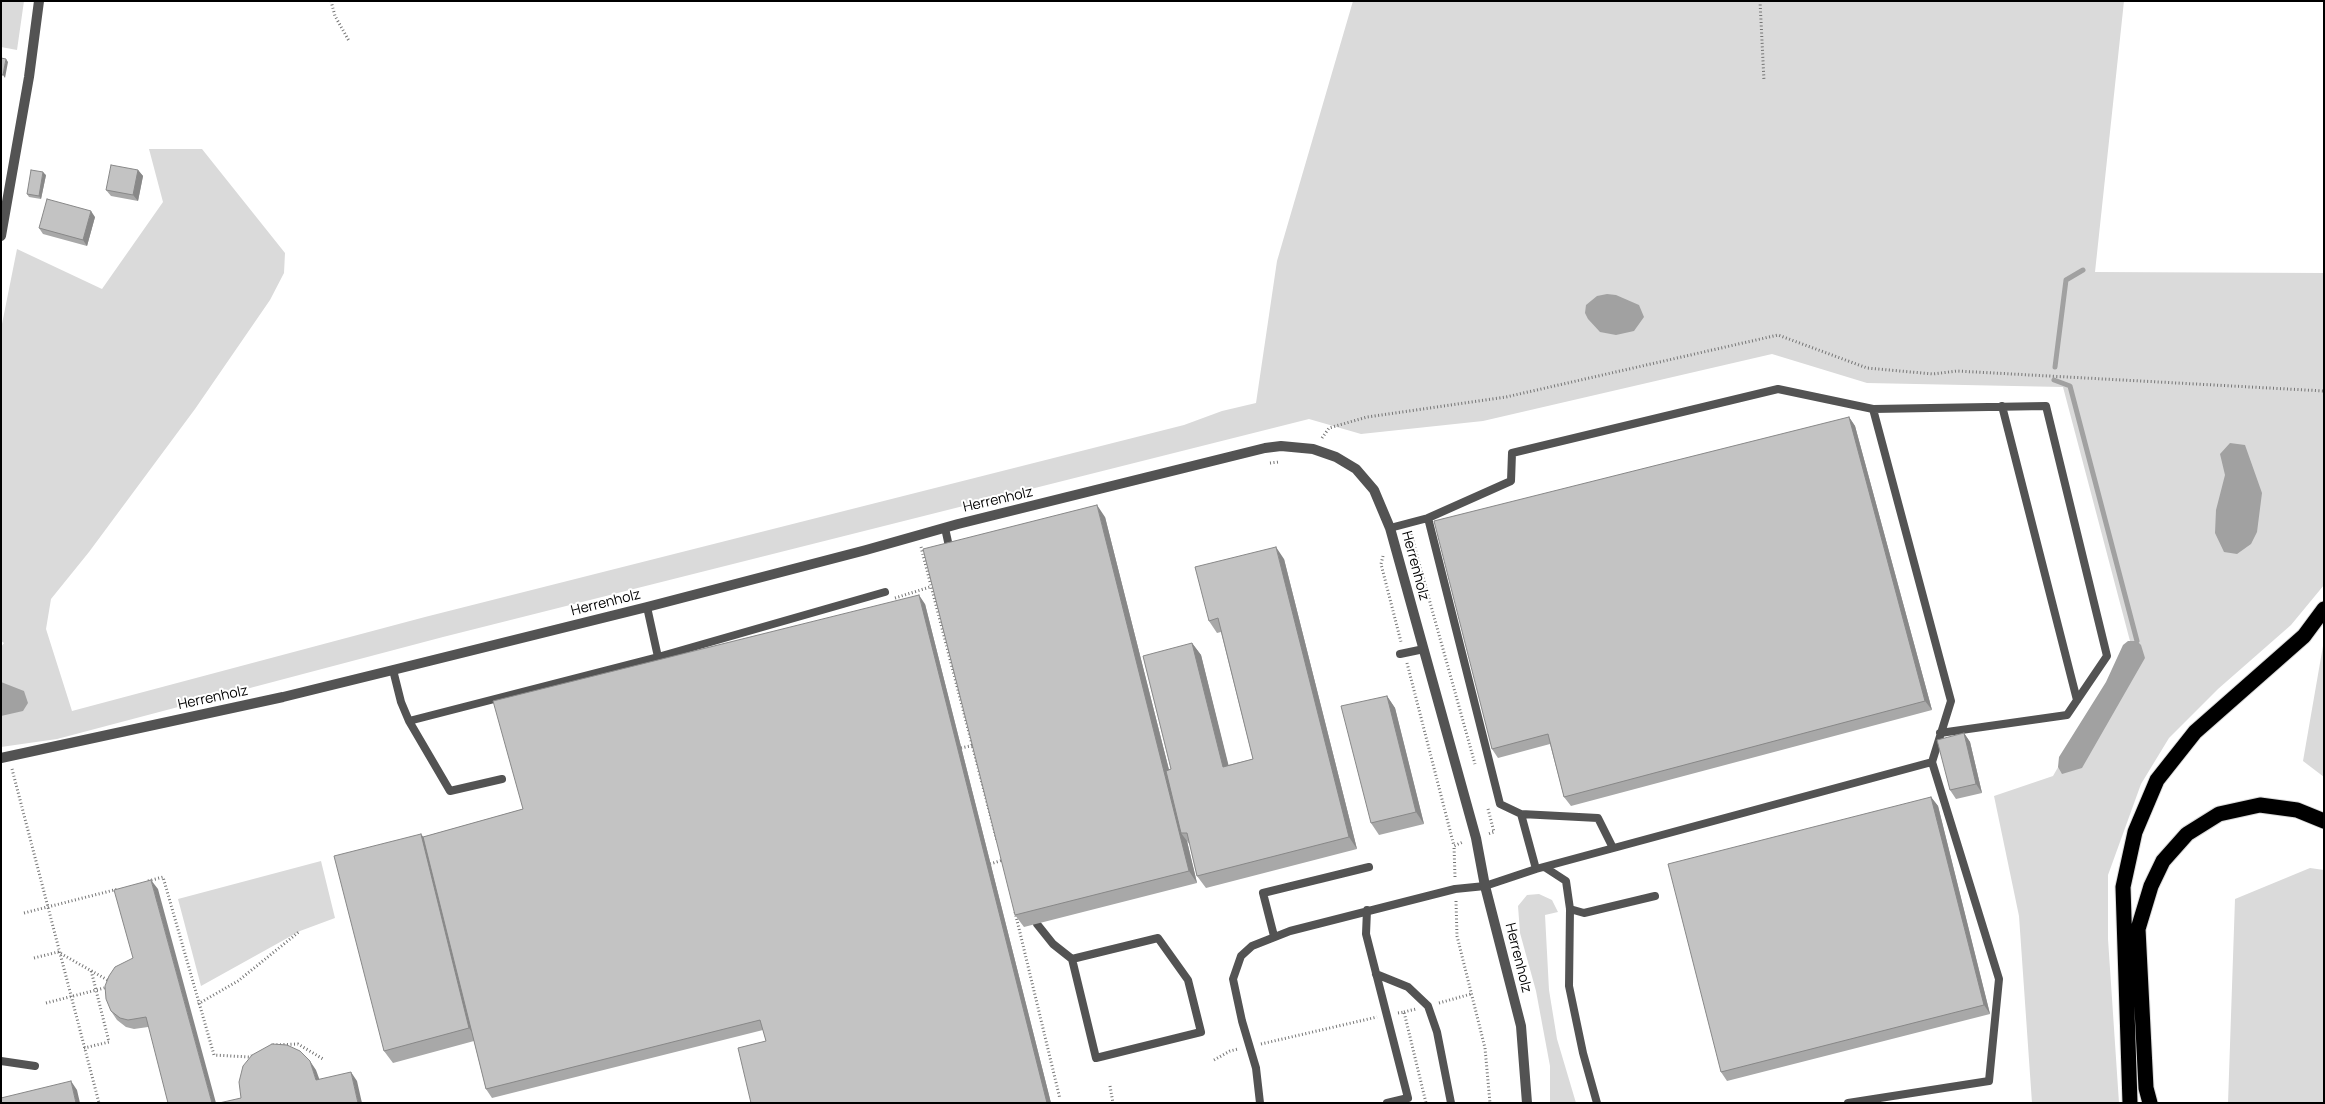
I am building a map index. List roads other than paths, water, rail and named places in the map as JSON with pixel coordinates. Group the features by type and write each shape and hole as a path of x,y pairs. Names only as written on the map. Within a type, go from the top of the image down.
{"highway":[{"path":"2130,1103 2123,887 2135,832 2157,780 2195,732 2304,636 2324,609"},
{"path":"2150,1103 2146,1088 2138,929 2151,886 2163,861 2187,834 2220,814 2260,806 2296,810 2324,822"}],"street":[{"path":"1,236 29,77 38,1"},
{"name":"Herrenholz","path":"5,757 283,697 648,607 945,528 1281,446 1313,449 1336,457 1356,469 1374,490 1390,528 1476,838 1521,1026 1527,1103"}],"lane":[{"path":"1390,528 1428,518 1511,480 1512,453 1778,389 1873,409 2046,406 2107,656 2067,715 1940,733"},
{"path":"2002,406 2077,700"},
{"path":"1848,1103 1989,1081 1999,979 1932,762 1950,702 1873,409"},
{"path":"1428,518 1500,804 1521,814 1598,818 1613,848"},
{"path":"945,528 951,556"},
{"path":"410,721 658,657 886,592"},
{"path":"648,607 658,657"},
{"path":"1402,654 1424,649"},
{"path":"393,670 401,702 450,791 502,779"},
{"path":"1260,1103 1256,1068 1233,979 1240,956 1252,946 1274,936 1367,910 1455,889 1486,886 1536,869 1546,868 1613,848 1932,762"},
{"path":"1521,814 1536,869"},
{"path":"1274,936 1263,893 1369,867"},
{"path":"1546,868 1566,881 1570,909 1569,986 1582,1053 1597,1103"},
{"path":"1570,909 1584,913 1655,896"},
{"path":"1367,910 1366,934 1408,1098 1387,1103"},
{"path":"1034,911 1036,924 1053,944 1072,959 1096,1058 1200,1032 1188,980 1158,938 1072,959"},
{"path":"1376,974 1408,988 1428,1006 1437,1032 1451,1103"},
{"path":"1,1061 35,1066"}],"waterway":[{"path":"2055,367 2066,280 2083,270"},
{"path":"2054,380 2070,386 2137,641"}]}
